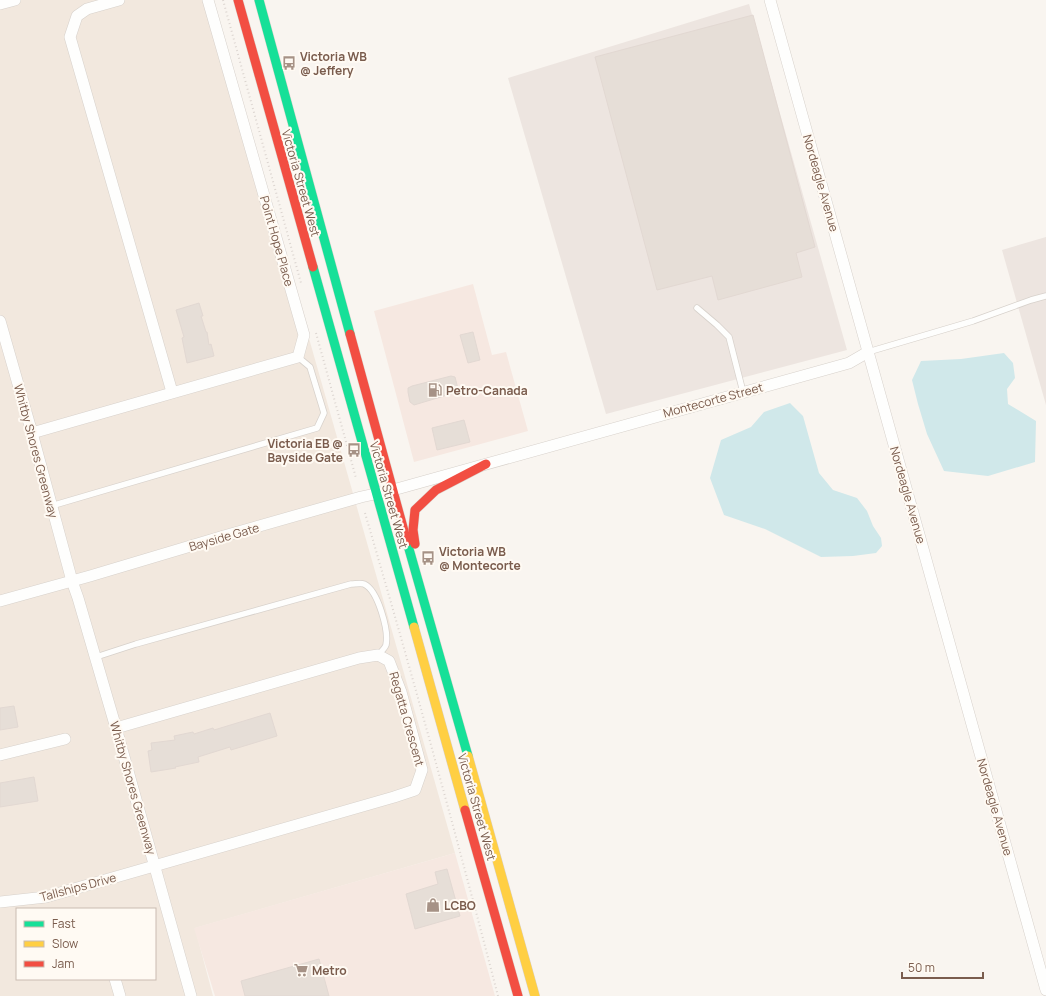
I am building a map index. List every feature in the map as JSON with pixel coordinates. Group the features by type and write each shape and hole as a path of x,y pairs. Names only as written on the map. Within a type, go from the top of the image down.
{"main road":[{"name":"Victoria Street West","path":"238,0 518,996"},
{"name":"Victoria Street West","path":"259,1 393,490 535,996"},
{"path":"423,597 413,530 416,510 436,490 486,464"}],"street":[{"path":"0,4 15,0"},
{"path":"119,0 86,9 77,16 70,37 172,392"},
{"name":"Point Hope Place","path":"208,0 304,335 298,357"},
{"name":"Nordeagle Avenue","path":"770,0 1046,990"},
{"name":"Whitby Shores Greenway","path":"0,321 72,581 96,657 191,996"},
{"name":"Montecorte Street","path":"376,494 849,363 868,352"},
{"path":"32,433 298,357"},
{"name":"Bayside Gate","path":"72,581 361,497 376,494"},
{"path":"0,601 72,581"},
{"path":"116,728 359,658 378,655"},
{"name":"Regatta Crescent","path":"155,866 415,790 422,770 403,699 389,661 378,655"},
{"path":"0,755 65,739"},
{"name":"Tallships Drive","path":"0,902 46,897 155,866"},
{"path":"115,980 120,996"}],"lane":[{"name":"Montecorte Street","path":"868,352 973,321 1046,296"},
{"path":"697,308 718,325 729,337 743,392"},
{"path":"51,506 316,428 324,413 310,367 298,357"},
{"path":"96,657 136,644 351,584 363,584 372,590 379,604 386,633 386,646 378,655"}],"path":[{"path":"223,0 302,286"},
{"path":"315,333 356,478"},
{"path":"365,513 403,644 498,996"}],"shaded area":[{"path":"0,0 213,0 455,853 195,928 213,996 0,996"},
{"path":"749,4 847,350 606,414 508,78"},
{"path":"1046,237 1046,405 1002,250"},
{"path":"473,284 492,355 506,352 528,431 414,462 374,311"},
{"path":"455,853 495,996 215,996 194,928"}],"water":[{"path":"1004,353 1013,363 1015,378 1007,389 1008,404 1036,421 1035,462 988,476 944,471 927,434 912,380 921,361 961,359"},
{"path":"790,403 803,416 819,473 833,490 857,498 867,511 873,526 881,538 882,546 876,553 853,556 821,557 765,529 724,515 710,478 721,440 751,427 764,412"}],"building":[{"path":"753,15 815,247 796,253 802,277 718,300 712,276 657,290 595,57"},
{"path":"199,303 209,345 211,344 214,356 187,363 182,338 184,337 176,310"},
{"path":"473,332 480,360 468,363 460,335"},
{"path":"451,376 455,377 458,389 454,393 414,405 410,402 408,388"},
{"path":"464,420 470,442 437,450 432,428"},
{"path":"14,706 18,727 0,730 0,708"},
{"path":"270,713 277,736 231,750 230,747 198,757 199,762 151,772 148,751 152,750 151,743 175,740 174,736 193,732 194,734 213,728 214,730"},
{"path":"34,777 38,801 0,807 0,783"},
{"name":"LCBO","path":"447,869 460,916 415,929 406,894 438,884 435,872"},
{"name":"Metro","path":"319,959 329,996 245,996 241,981"}],"traffic: fast":[{"path":"259,0 350,334"},
{"path":"313,267 414,627"},
{"path":"407,542 468,756"}],"traffic: slow":[{"path":"414,627 465,810"},
{"path":"468,756 535,996"}],"traffic: jam":[{"path":"238,0 313,267"},
{"path":"350,334 407,542"},
{"path":"415,544 413,530 415,510 436,490 486,464"},
{"path":"465,810 518,996"}],"place":[{"name":"Victoria WB @ Jeffery","path":"289,63"},
{"name":"Petro-Canada","path":"435,390"},
{"name":"Victoria EB @ Bayside Gate","path":"354,450"},
{"name":"Victoria WB @ Montecorte","path":"428,558"},
{"name":"LCBO","path":"433,905"},
{"name":"Metro","path":"301,970"}]}
